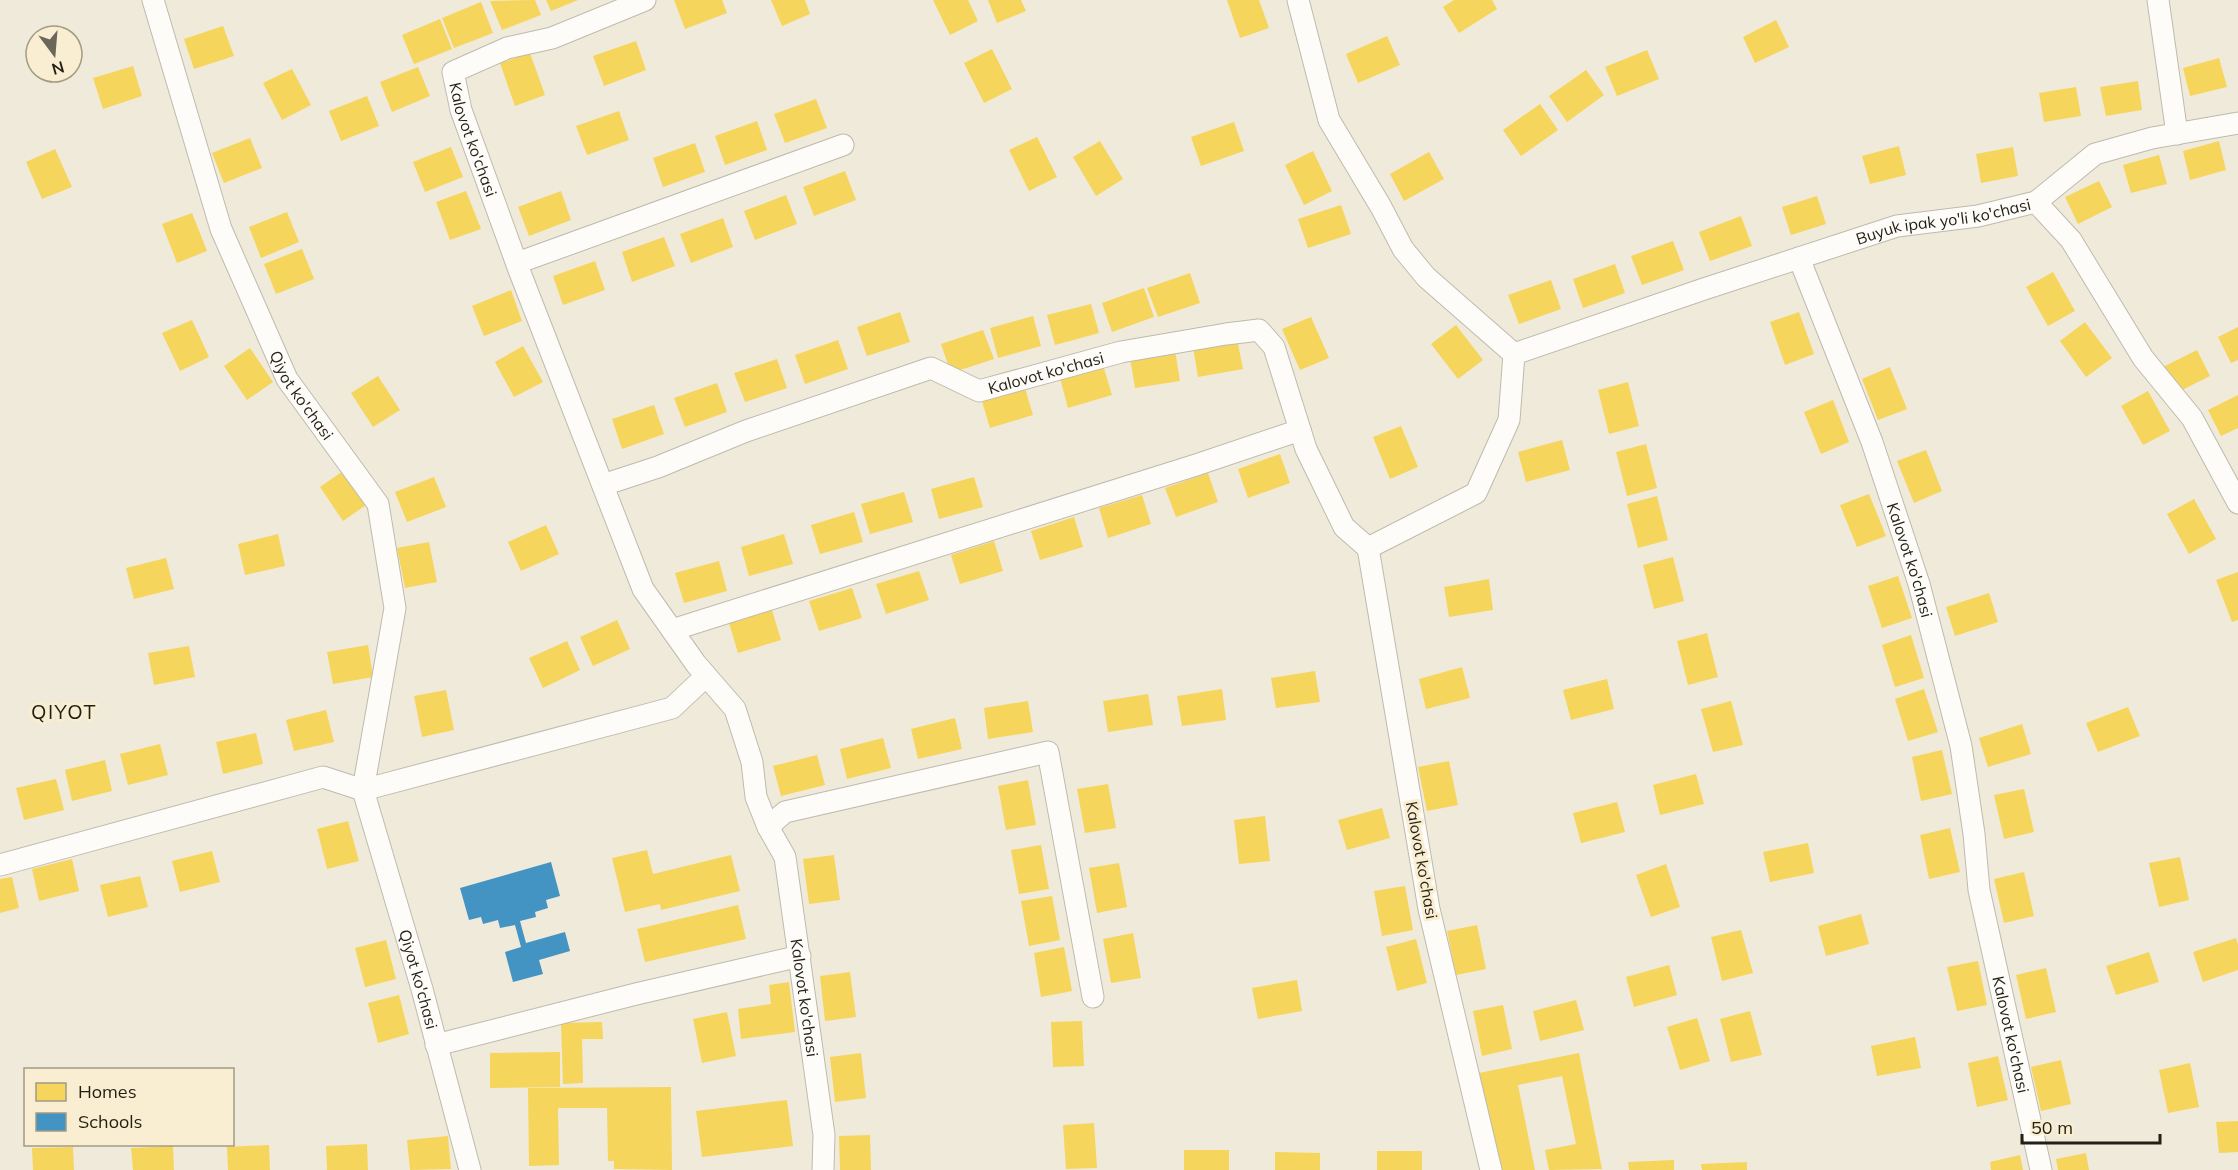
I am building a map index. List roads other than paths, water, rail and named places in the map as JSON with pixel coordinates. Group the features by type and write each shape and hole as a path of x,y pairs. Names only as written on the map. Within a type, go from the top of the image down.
{"street":[{"name":"Qiyot ko'chasi","path":"153,0 221,229 287,379 378,504 395,608 363,790 470,1170"},
{"name":"Kalovot ko'chasi","path":"645,0 552,38 507,48 453,72 461,110 517,263 644,589 706,676 735,709 752,762 756,797 768,827 785,857 824,1135 823,1170"},
{"path":"1298,0 1329,120 1382,207 1403,249 1426,277 1514,354"},
{"path":"2158,0 2177,134"},
{"name":"Buyuk ipak yo'li ko'chasi","path":"1799,258 1897,226 1978,216 2036,202 2095,154 2152,138 2238,123"},
{"path":"517,263 843,145"},
{"path":"2036,202 2071,240 2143,358 2192,418 2238,503"},
{"path":"1514,354 1799,258"},
{"name":"Kalovot ko'chasi","path":"1799,258 1872,442 1919,584 1961,747 1974,834 1979,890 2041,1170"},
{"name":"Kalovot ko'chasi","path":"603,485 658,467 746,431 931,368 979,391 1121,352 1259,330 1274,346 1306,449 1344,527 1368,548 1429,909 1491,1170"},
{"path":"1368,548 1476,493 1509,420 1514,354"},
{"path":"672,630 1300,430"},
{"path":"0,865 323,777 363,790 672,708 706,676"},
{"path":"768,827 785,812 1048,752 1093,997"},
{"path":"436,1045 636,994 800,956"}],"district":[{"name":"QIYOT","path":"64,712"}]}
